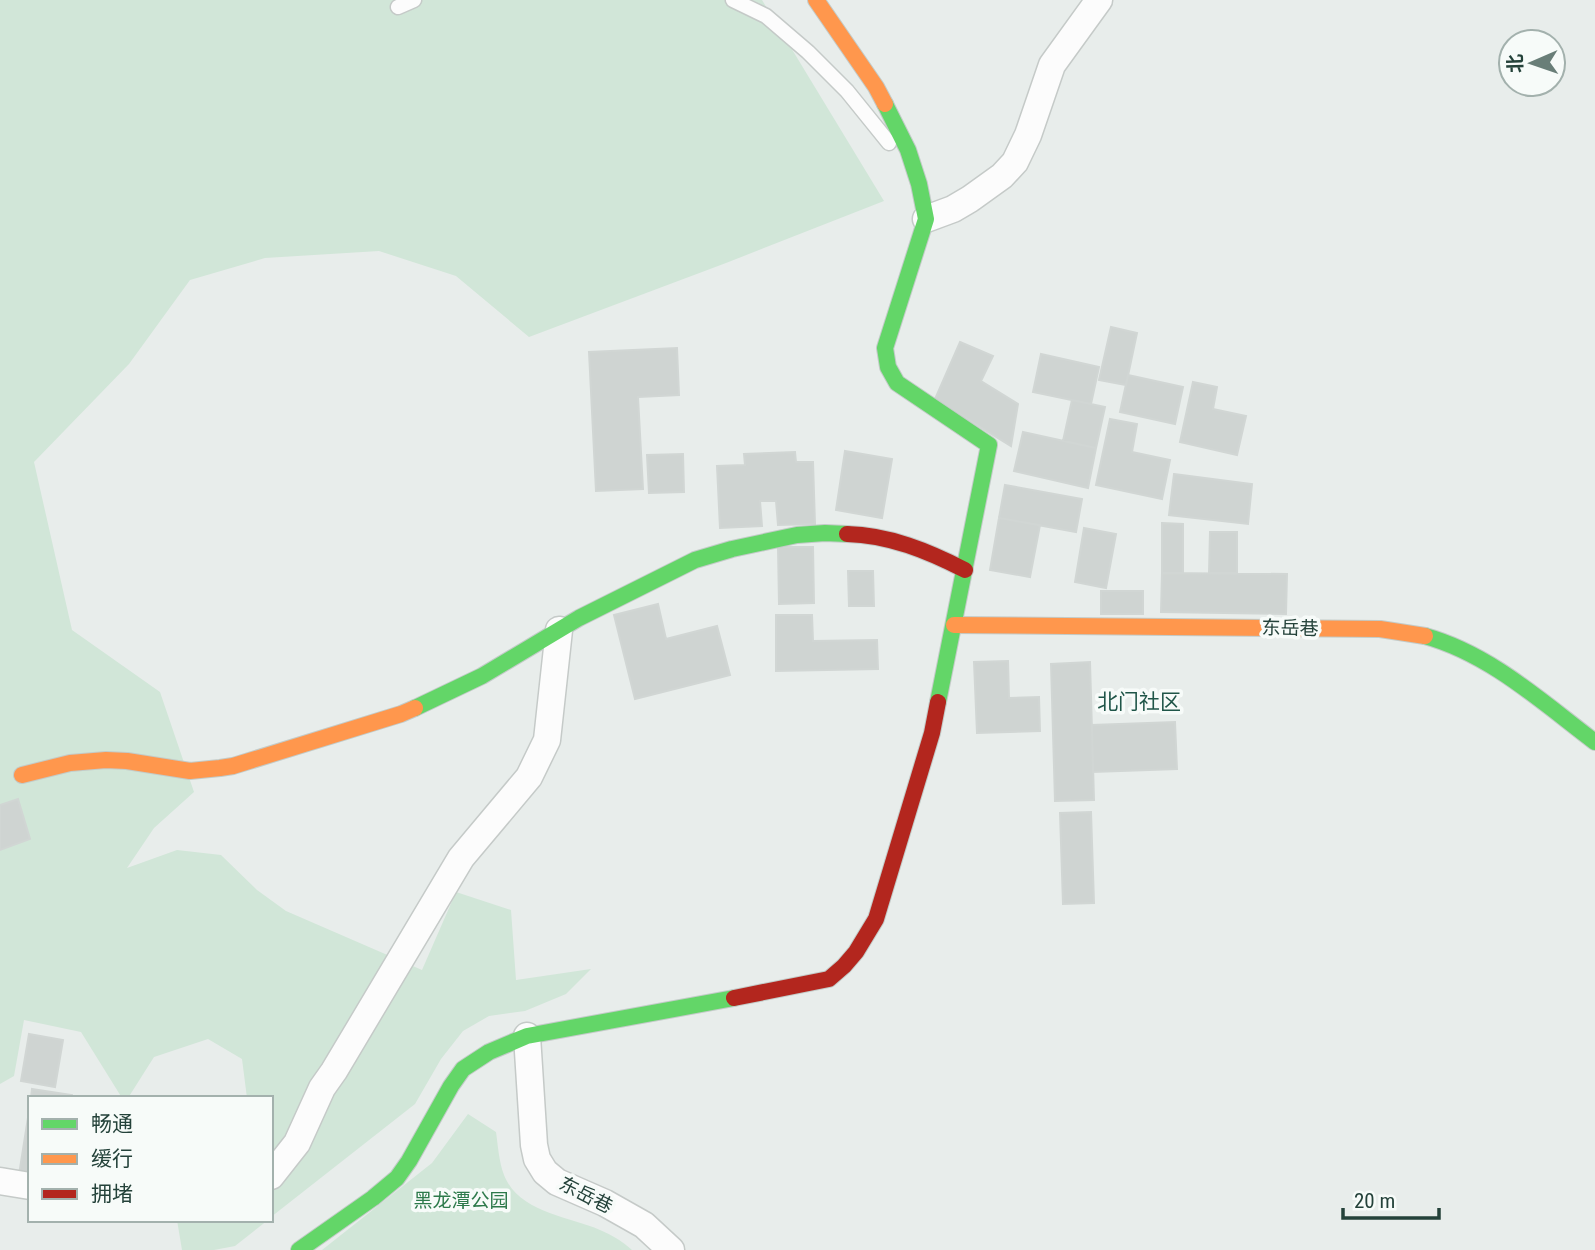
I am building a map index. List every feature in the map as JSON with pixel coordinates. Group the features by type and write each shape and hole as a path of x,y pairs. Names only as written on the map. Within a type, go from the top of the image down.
{"street":[{"path":"299,1250 397,1178 463,1069 489,1052 527,1036 830,979 855,955 876,919 932,733 989,445 897,383 887,368 885,348 926,219 908,150 893,117 876,86 816,0"},
{"path":"926,219 970,199 1002,176 1015,162 1028,135 1052,65 1099,0"},
{"path":"16,777 73,762 99,760 121,760 184,771 209,770 233,766 401,714 482,676 579,618 695,560 732,549 797,535 853,534 909,545 965,570"},
{"name":"东岳巷","path":"954,625 1380,629 1426,637 1474,655 1496,668 1595,742"},
{"path":"273,1173 297,1143 322,1088 461,858 529,777 547,740 559,630"},
{"name":"东岳巷","path":"527,1036 534,1145 537,1160 545,1172 557,1182 605,1203 644,1226 671,1250"},
{"path":"0,1181 28,1186"}],"lane":[{"path":"398,7 414,0"},
{"path":"733,0 766,16 808,52 847,91 885,136 919,184"}],"green space":[{"path":"0,0 762,0 884,201 529,337 456,276 379,251 265,258 190,280 129,364 34,462 72,630 160,692 194,792 154,828 127,868 177,850 221,855 257,890 286,911 422,970 456,892 511,910 516,980 591,969 566,994 525,1011 489,1016 463,1031 441,1059 415,1104 273,1215 273,1096 247,1096 242,1059 208,1039 154,1057 129,1096 121,1096 81,1032 24,1020 14,1076 0,1084"},
{"name":"黑龙潭公园","path":"468,1114 496,1132 504,1175 521,1198 546,1212 604,1232 632,1250 322,1250 432,1163"},
{"path":"177,1222 265,1222 235,1246 214,1250 182,1250"}],"building":[{"path":"1111,327 1137,333 1126,385 1099,380"},
{"path":"960,342 993,356 981,381 1018,404 1011,446 935,399"},
{"path":"677,348 679,395 638,397 643,489 596,491 589,352"},
{"path":"1041,354 1099,367 1091,404 1033,392"},
{"path":"1128,375 1183,387 1175,424 1120,412"},
{"path":"1193,382 1217,387 1213,409 1246,416 1237,455 1180,442"},
{"path":"1072,400 1105,407 1096,448 1063,441"},
{"path":"1110,419 1137,424 1132,452 1170,460 1162,499 1096,485"},
{"path":"1023,432 1096,448 1088,488 1014,471"},
{"path":"845,451 892,459 882,518 836,510"},
{"path":"795,452 796,462 813,462 815,524 778,525 776,501 760,501 762,526 720,528 717,466 745,465 744,454"},
{"path":"683,454 684,492 649,493 647,455"},
{"path":"1174,474 1252,484 1248,524 1169,515"},
{"path":"1005,485 1082,499 1076,532 999,518"},
{"path":"999,518 1040,525 1030,577 990,570"},
{"path":"1162,523 1183,524 1183,573 1162,573"},
{"path":"1084,528 1116,534 1106,588 1075,582"},
{"path":"1210,532 1237,532 1237,573 1209,573"},
{"path":"778,547 813,547 814,603 779,604"},
{"path":"848,571 873,571 874,606 849,606"},
{"path":"1162,573 1287,574 1286,614 1161,612"},
{"path":"1101,591 1143,591 1143,614 1101,614"},
{"path":"658,604 666,639 717,626 730,675 635,699 614,615"},
{"path":"776,615 812,615 813,641 877,640 878,669 776,671"},
{"path":"1008,661 1009,698 1039,697 1040,731 977,733 974,662"},
{"path":"1090,662 1094,800 1055,801 1051,664"},
{"path":"1175,722 1177,769 1093,772 1092,725"},
{"path":"18,799 30,839 0,850 0,805"},
{"path":"1091,812 1094,903 1063,904 1060,813"},
{"path":"29,1034 63,1040 55,1087 21,1081"},
{"path":"32,1089 72,1095 72,1096 31,1096"},
{"path":"28,1118 28,1182 18,1181"}],"traffic: fast":[{"path":"885,104 908,150 926,219 885,348 888,367 897,383 989,445 938,702"},
{"path":"415,708 482,676 579,618 695,560 797,535 847,534"},
{"path":"1425,636 1449,644 1493,667 1595,742"},
{"path":"299,1250 397,1178 463,1069 489,1052 527,1036 734,998"}],"traffic: slow":[{"path":"816,0 885,104"},
{"path":"954,625 1380,629 1425,636"},
{"path":"22,775 70,763 106,760 190,771 233,766 415,708"}],"traffic: jam":[{"path":"847,534 878,537 908,545 965,570"},
{"path":"734,998 829,979 856,952 876,919 932,733 938,702"}],"district":[{"name":"北门社区","path":"1139,702"}]}
